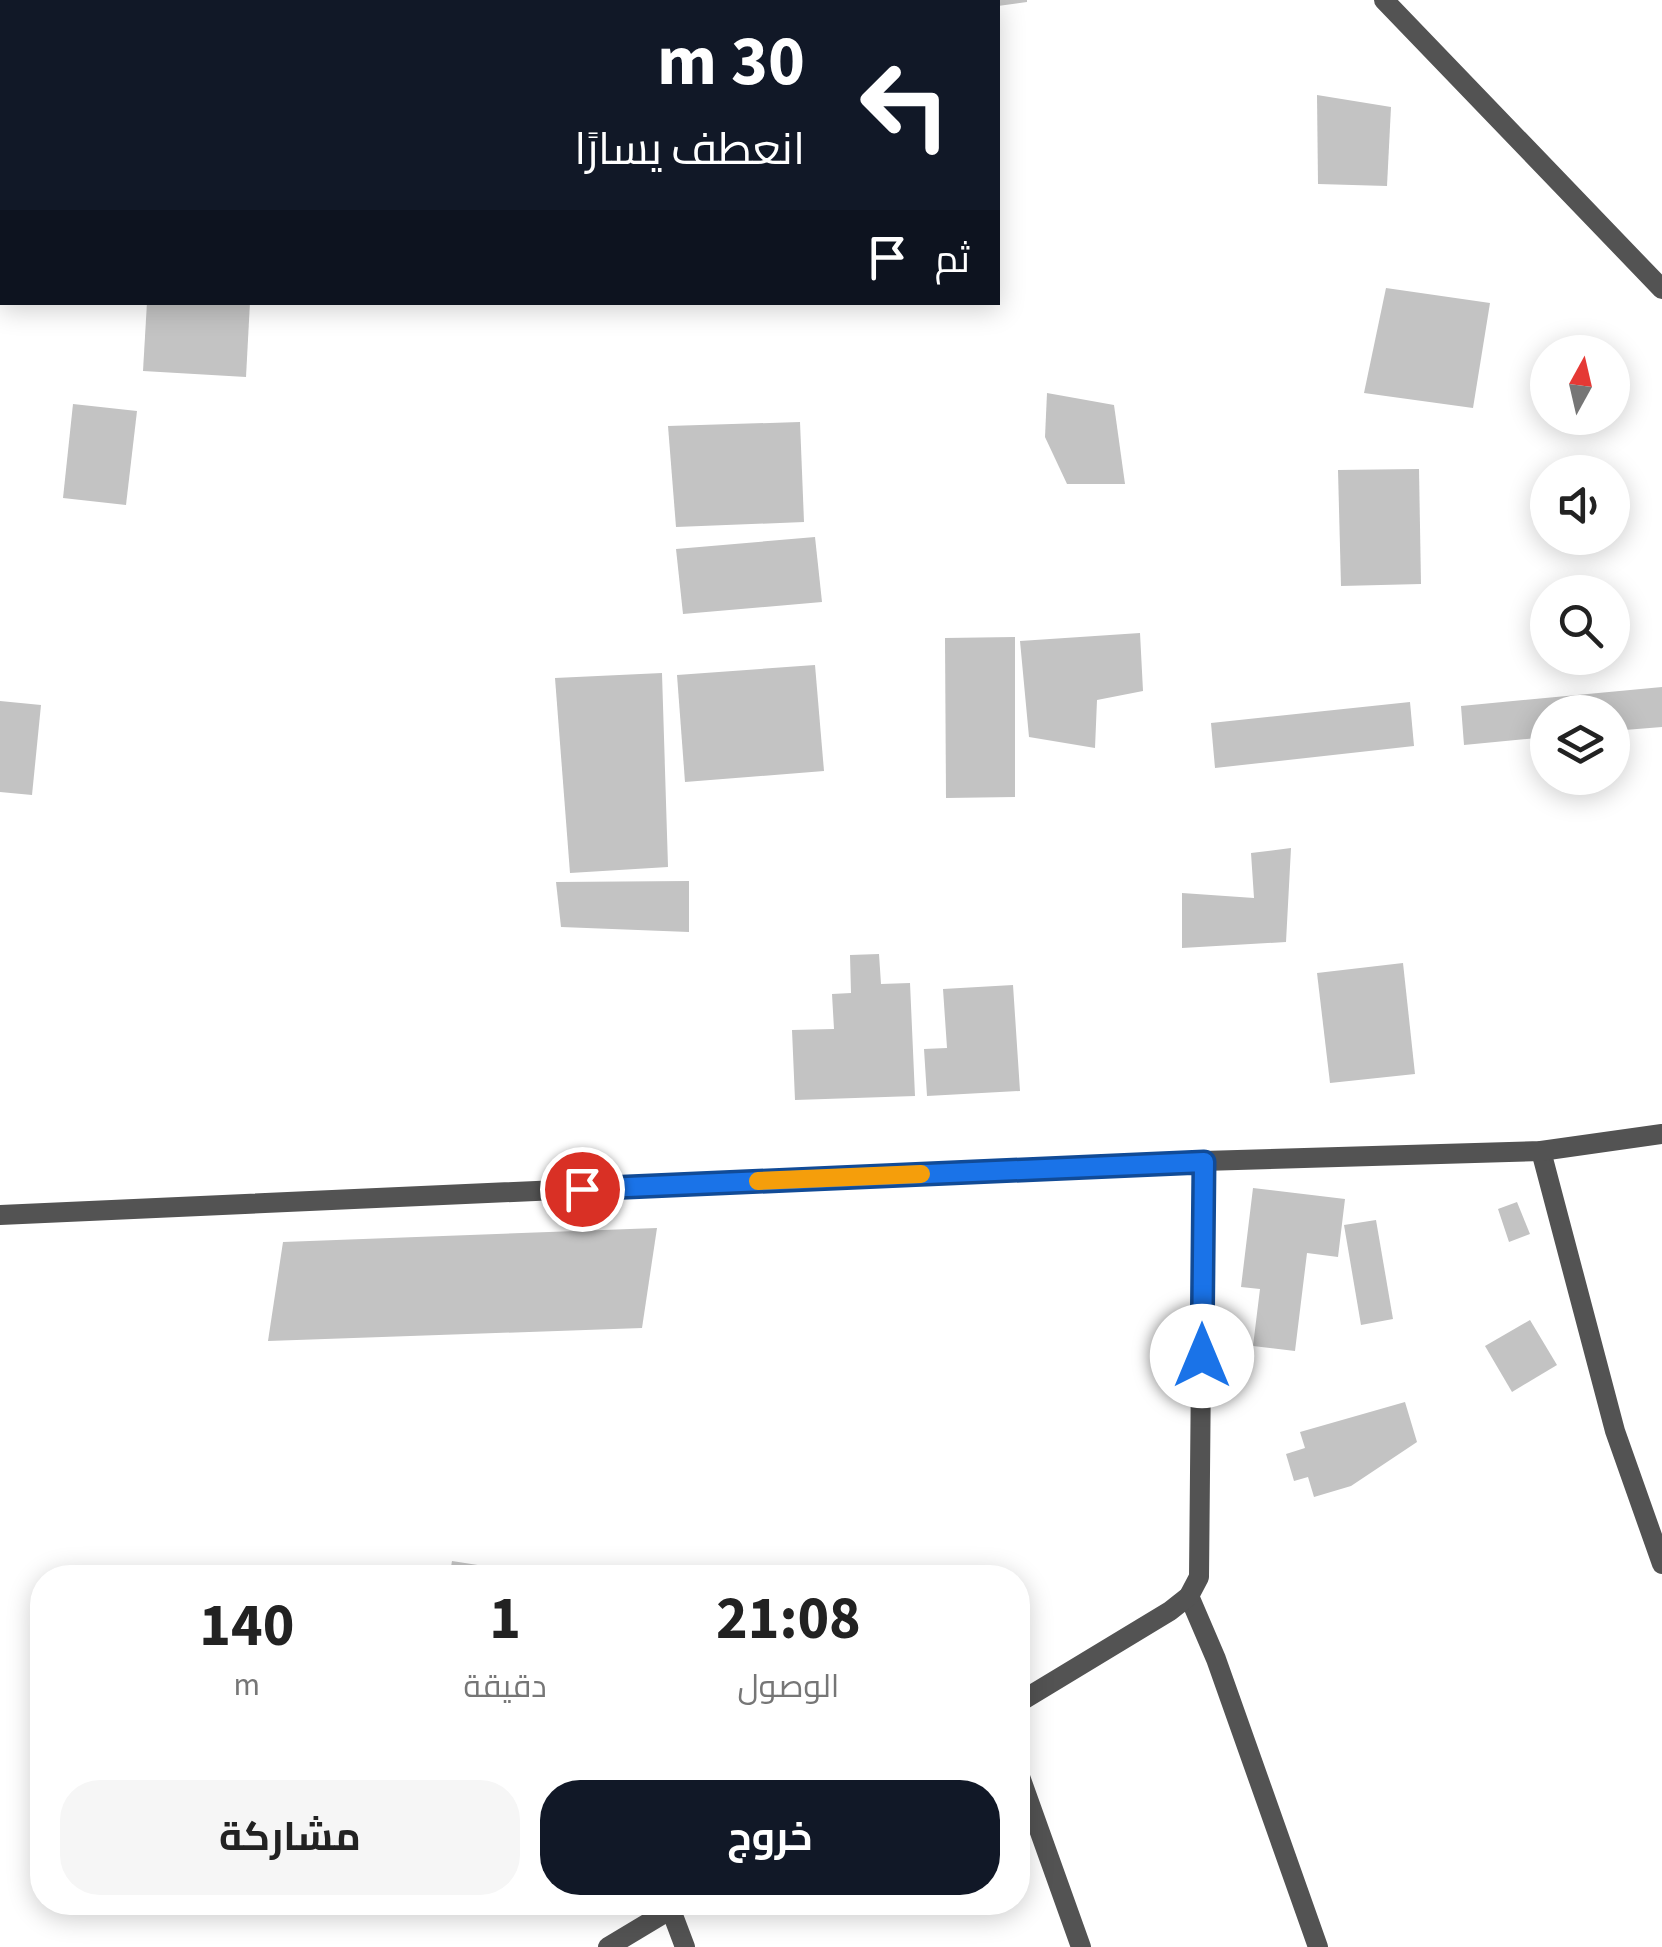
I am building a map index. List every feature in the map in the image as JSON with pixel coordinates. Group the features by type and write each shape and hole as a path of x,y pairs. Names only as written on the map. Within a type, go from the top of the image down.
{"street":[{"path":"1384,0 1662,289"},
{"path":"0,1216 1204,1162 1541,1151 1662,1134"},
{"path":"1541,1151 1615,1431 1662,1564"},
{"path":"1030,1695 1189,1596 1199,1577 1204,1162"},
{"path":"1189,1596 1216,1659 1318,1947"},
{"path":"1030,1805 1080,1947"},
{"path":"608,1947 662,1915"},
{"path":"679,1915 685,1947"}],"building":[{"path":"1000,0 1027,2 1000,6"},
{"path":"1317,95 1391,107 1387,186 1318,184"},
{"path":"1386,288 1490,303 1473,408 1364,393"},
{"path":"147,305 250,305 246,377 143,371"},
{"path":"1047,393 1114,405 1125,484 1067,484 1045,437"},
{"path":"73,404 137,411 126,505 63,498"},
{"path":"800,422 804,522 676,527 668,426"},
{"path":"1419,469 1421,584 1341,586 1338,470"},
{"path":"815,537 822,602 683,614 676,549"},
{"path":"1140,633 1143,691 1097,700 1095,748 1029,737 1020,641"},
{"path":"1015,637 1015,797 946,798 945,638"},
{"path":"815,665 824,771 685,782 677,675"},
{"path":"662,673 668,867 570,873 555,678"},
{"path":"1662,687 1662,727 1630,730 1630,695 1577,695"},
{"path":"1530,699 1530,739 1464,745 1461,706"},
{"path":"0,701 41,705 32,795 0,792"},
{"path":"1410,702 1414,746 1215,768 1211,723"},
{"path":"1291,848 1286,942 1182,948 1182,893 1254,898 1251,853"},
{"path":"689,881 689,932 561,927 556,882"},
{"path":"879,954 881,984 910,983 915,1096 795,1100 792,1030 834,1029 832,994 851,993 850,955"},
{"path":"1403,963 1415,1074 1330,1083 1317,973"},
{"path":"1013,985 1020,1091 927,1096 924,1049 947,1048 943,989"},
{"path":"1253,1188 1345,1199 1338,1257 1307,1253 1295,1351 1253,1346 1260,1289 1241,1287"},
{"path":"1517,1202 1530,1234 1509,1242 1498,1209"},
{"path":"1376,1220 1393,1319 1361,1325 1344,1225"},
{"path":"657,1228 642,1328 268,1341 283,1242"},
{"path":"1530,1320 1557,1365 1512,1392 1485,1346"},
{"path":"1405,1402 1417,1442 1351,1486 1314,1497 1308,1477 1294,1481 1286,1454 1305,1448 1300,1432"}],"slow traffic":[{"path":"758,1181 921,1174"}],"route":[{"path":"582,1189 1204,1162 1202,1356"}]}
